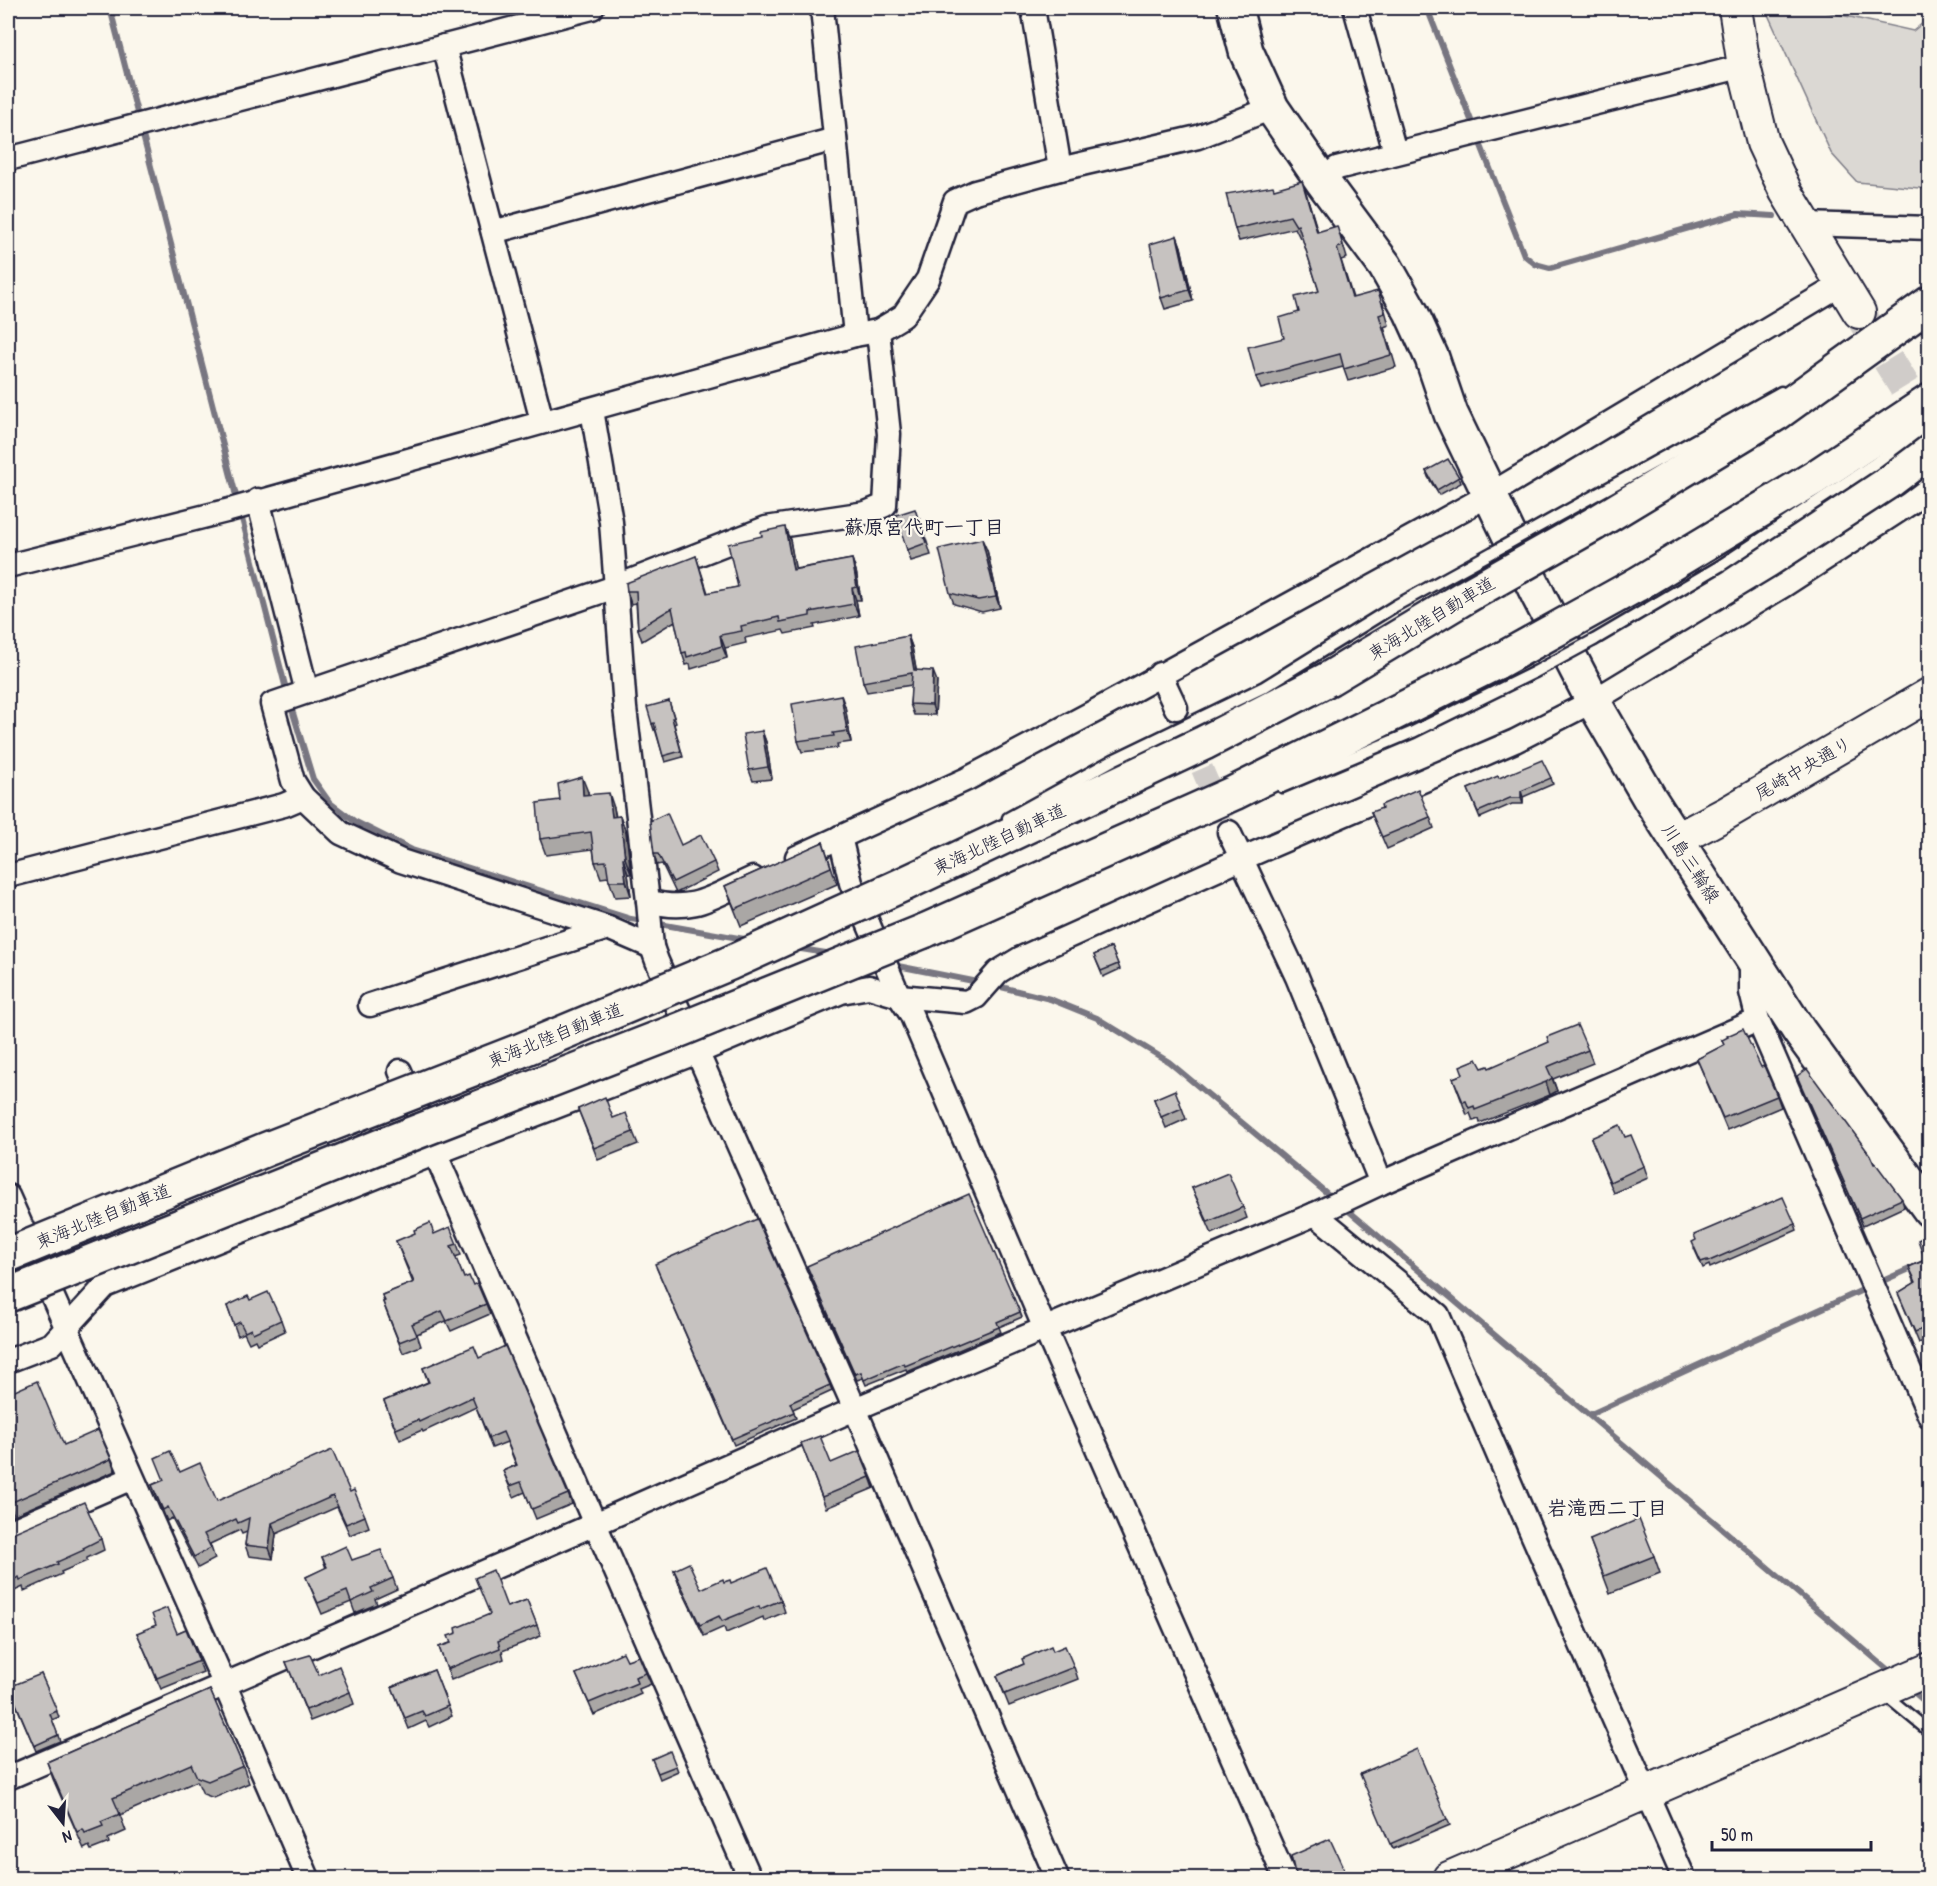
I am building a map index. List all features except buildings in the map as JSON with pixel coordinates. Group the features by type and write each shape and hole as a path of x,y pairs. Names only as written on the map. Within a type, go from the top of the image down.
{"main road":[{"name":"川島三輪線","path":"1235,8 1246,51 1272,108 1384,266 1411,312 1432,358 1451,414 1489,495 1593,701 1676,840 1799,1031 1929,1209"},
{"name":"東海北陸自動車道","path":"8,1255 267,1149 530,1046 730,963 1204,743 1330,678 1465,597 1594,524 1776,414 1929,303"},
{"path":"8,1295 924,931 1244,788 1497,662 1636,585 1814,478 1929,401"}],"street":[{"path":"8,159 592,8"},
{"path":"822,8 855,335"},
{"path":"1033,8 1060,169"},
{"path":"1355,8 1395,152"},
{"path":"1735,8 1744,66 1763,143 1804,224 1859,312"},
{"path":"444,46 542,421"},
{"path":"1322,181 1337,168 1395,152 1744,66"},
{"path":"8,566 226,511 258,500 542,421 592,410 878,330 903,316 928,279 955,201 975,192 1060,169 1198,137 1272,108"},
{"path":"493,232 835,139"},
{"path":"1804,224 1929,228"},
{"path":"649,907 694,905 967,779 1489,495 1842,284"},
{"path":"652,943 401,861 341,833 303,797 293,781 272,704 615,587 766,528 866,513 885,505 889,434 878,330"},
{"path":"592,410 611,522 625,708 652,943 657,961 855,1409 1057,1878"},
{"path":"8,1361 52,1344 105,1286 436,1153 698,1052 841,992 869,987 896,988 966,1002 976,997 998,972 1021,958 1240,859 1515,741 1593,701 1784,586 1909,504 1929,488"},
{"path":"258,500 294,697"},
{"path":"1160,674 1176,708"},
{"name":"尾崎中央通り","path":"1676,840 1929,694"},
{"path":"8,876 284,805 303,797"},
{"path":"1229,832 1297,977 1381,1182"},
{"path":"840,837 851,883 881,954 911,1014 1045,1329 1286,1878"},
{"path":"370,1005 608,928"},
{"path":"1751,957 1751,992 1758,1020 1929,1417"},
{"path":"8,1778 855,1409 1330,1207 1381,1182 1758,1020"},
{"path":"400,1071 594,1524 750,1878"},
{"path":"8,1196 308,1878"},
{"path":"1330,1207 1438,1314 1684,1878"},
{"path":"8,1532 132,1478"},
{"path":"1449,1878 1923,1672"}],"lane":[{"path":"999,823 1113,760 1264,687 1395,606 1893,329"},
{"path":"1271,791 1413,732 1536,672 1594,640 1720,566 1874,464 1929,422"},
{"path":"1125,842 1230,807"},
{"path":"917,877 980,837"},
{"path":"1883,1689 1929,1732"}],"shaded area":[{"path":"1765,8 1810,8 1913,31 1929,18 1929,189 1857,182 1831,153"}],"waterway":[{"path":"110,8 287,693"},
{"path":"1427,8 1524,255 1535,264 1550,268 1738,214 1774,216"},
{"path":"290,703 313,779 330,803 354,821 412,850 631,919 750,940"},
{"path":"795,948 832,954"},
{"path":"893,965 983,983"},
{"path":"993,985 1050,999 1097,1018 1169,1062 1335,1200"},
{"path":"1343,1206 1893,1674"},
{"path":"1878,1283 1930,1260"},
{"path":"1589,1415 1869,1287"},
{"path":"1909,1688 1930,1706"}],"tunnel":[{"path":"1863,319 1930,428"},
{"path":"1176,708 1229,832"}],"district":[{"name":"蘇原宮代町一丁目","path":"924,526"},
{"name":"岩滝西二丁目","path":"1607,1507"}]}
